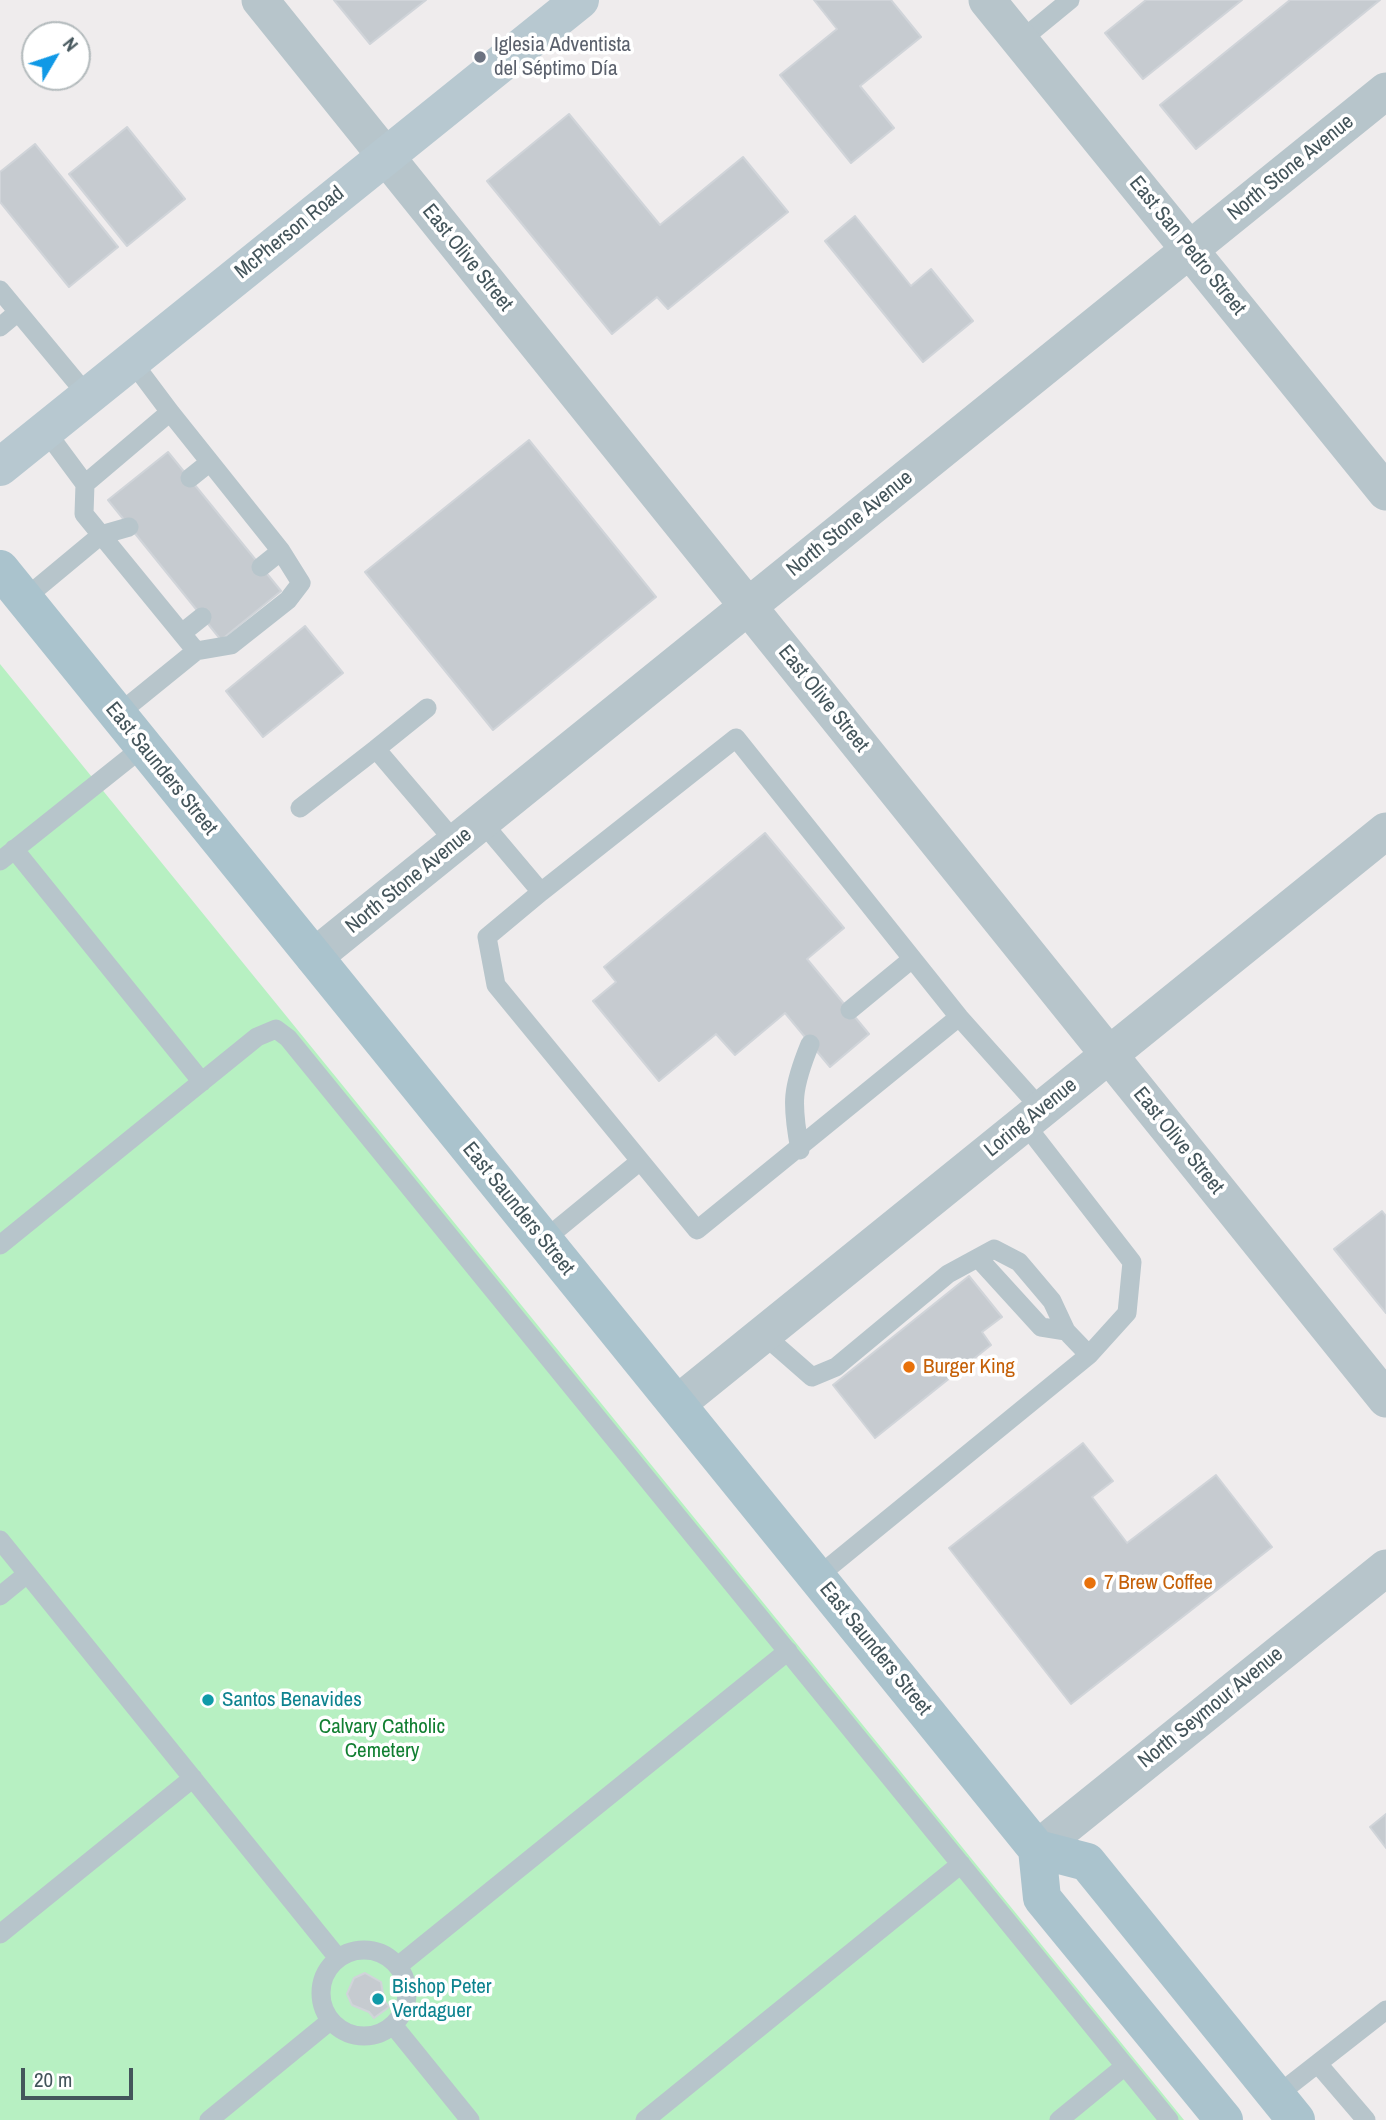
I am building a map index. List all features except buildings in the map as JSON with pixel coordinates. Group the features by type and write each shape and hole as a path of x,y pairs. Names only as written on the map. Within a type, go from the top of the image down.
{"main road":[{"name":"McPherson Road","path":"0,467 580,0"},
{"name":"East Saunders Street","path":"0,569 1037,1849"},
{"path":"1224,2120 1042,1898 1037,1849 1087,1862 1286,2108"}],"street":[{"name":"East Olive Street","path":"260,0 1386,1399"},
{"name":"East San Pedro Street","path":"987,0 1386,492"},
{"name":"North Stone Avenue","path":"314,957 1386,91"},
{"name":"Loring Avenue","path":"677,1404 1386,831"},
{"name":"North Seymour Avenue","path":"1037,1849 1386,1567"}],"lane":[{"path":"1020,41 1070,0"},
{"path":"0,290 87,395"},
{"path":"0,327 18,312"},
{"path":"117,715 196,651 231,645 288,600 300,583 281,551 131,360"},
{"path":"85,484 170,412"},
{"path":"45,430 85,484 84,514 196,651"},
{"path":"190,478 210,462"},
{"path":"24,599 101,535 129,527"},
{"path":"261,567 281,551"},
{"path":"182,633 202,617"},
{"path":"300,808 428,708"},
{"path":"817,1577 1089,1355 1128,1313 1132,1262 1033,1117 959,1017 736,738 487,937 496,985 697,1230 800,1150 959,1017"},
{"path":"143,747 7,855 202,1082"},
{"path":"376,749 469,833 541,892"},
{"path":"850,1010 912,958"},
{"path":"0,1245 257,1037 276,1029 288,1038 1169,2120"},
{"path":"800,1150 793,1112 794,1082 810,1044"},
{"path":"544,1240 639,1162"},
{"path":"764,1335 812,1377 836,1367 948,1274 994,1249 1019,1262 1052,1301 1066,1331 1089,1355"},
{"path":"0,1540 338,1958"},
{"path":"0,1596 27,1574"},
{"path":"398,1966 788,1651"},
{"path":"0,1934 193,1778"},
{"path":"646,2120 961,1864"},
{"path":"362,1950 389,1957 398,1966 408,1991 401,2016 393,2025 384,2032 361,2037 349,2034 330,2021 321,1995 322,1981 338,1958 362,1950"},
{"path":"1286,2108 1318,2064 1386,2010"},
{"path":"209,2120 330,2021"},
{"path":"393,2025 470,2120"},
{"path":"1318,2064 1366,2120"},
{"path":"1059,2120 1125,2066"}],"green space":[{"name":"Calvary Catholic Cemetery","path":"0,664 1184,2120 0,2120"}],"place":[{"name":"Iglesia Adventista del Séptimo Día","path":"480,57"},
{"name":"Burger King","path":"909,1367"},
{"name":"7 Brew Coffee","path":"1090,1583"},
{"name":"Santos Benavides","path":"208,1700"},
{"name":"Bishop Peter Verdaguer","path":"378,1999"}]}
